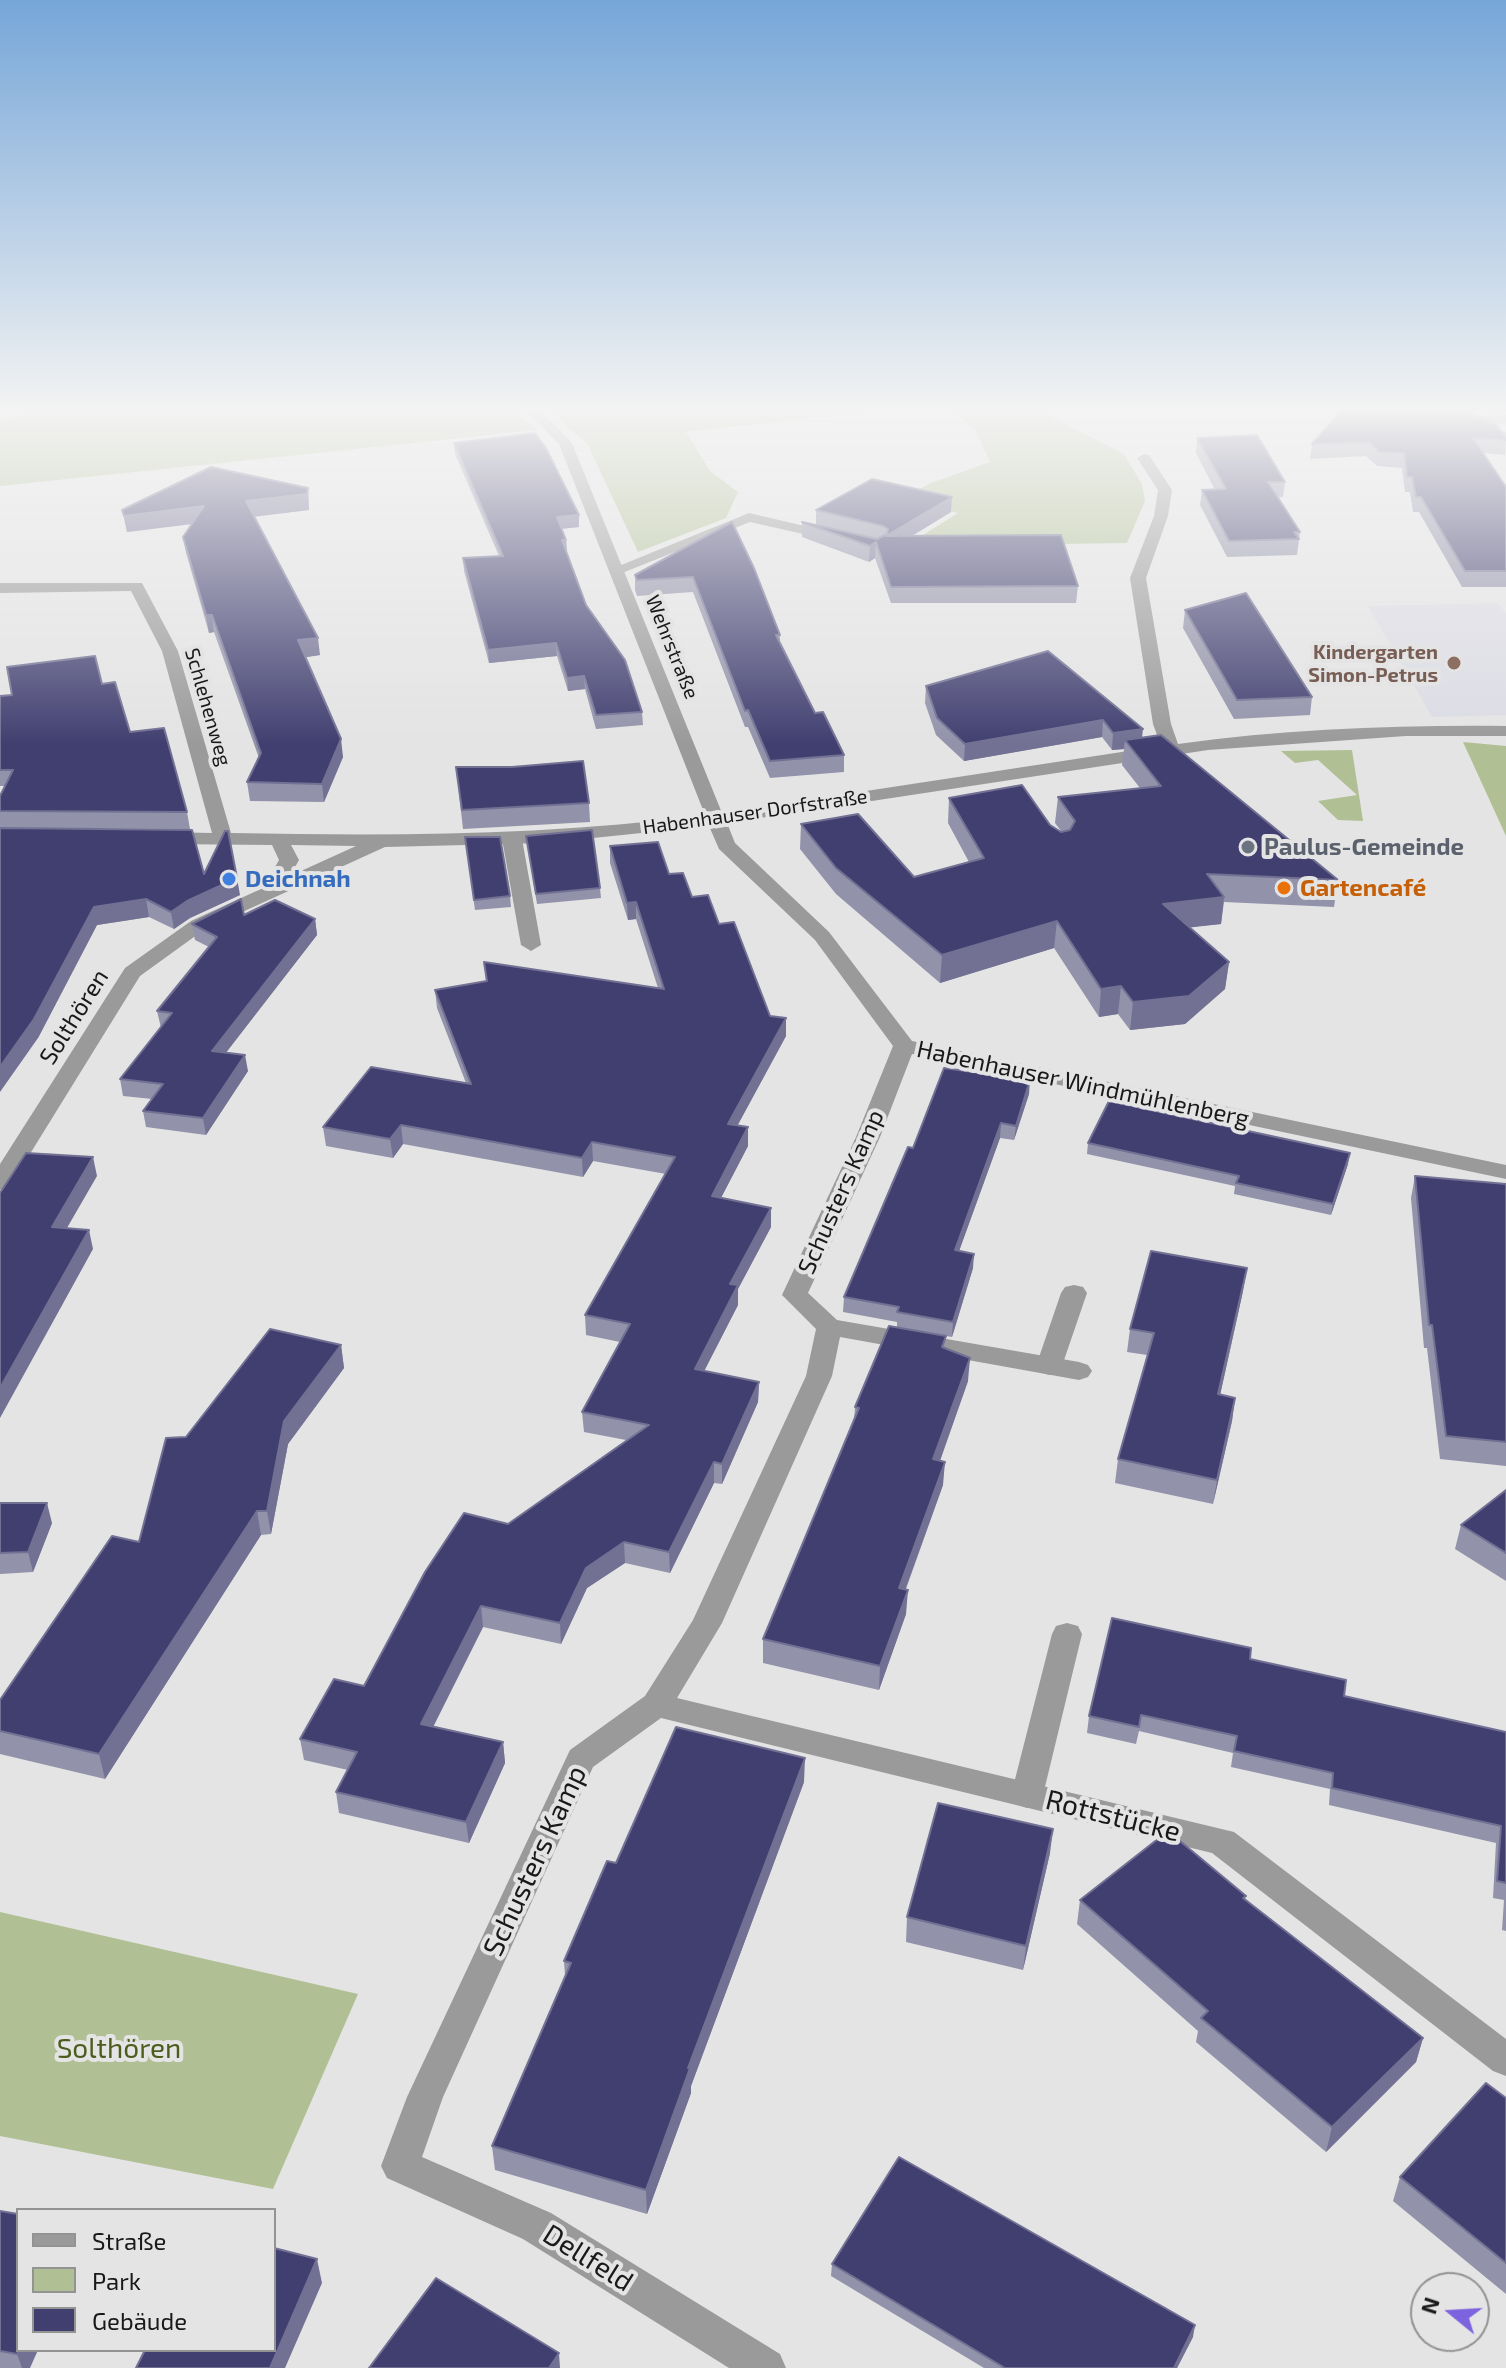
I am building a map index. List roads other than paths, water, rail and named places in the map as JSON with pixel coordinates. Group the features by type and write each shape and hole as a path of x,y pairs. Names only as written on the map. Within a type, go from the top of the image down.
{"street":[{"name":"Wehrstraße","path":"598,523 718,819"},
{"path":"617,570 735,523"},
{"path":"773,523 848,540"},
{"path":"1159,523 1138,578 1162,724 1171,748"},
{"name":"Schlehenweg","path":"0,588 136,586 170,651 223,838"},
{"name":"Habenhauser Dorfstraße","path":"149,838 512,839 718,819 1012,780 1171,748 1352,732 1506,731"},
{"name":"Habenhauser Windmühlenberg","path":"718,819 726,845 822,936 904,1046 1506,1172"},
{"path":"270,894 289,860 278,839"},
{"path":"512,839 531,945"},
{"name":"Solthören","path":"0,1183 132,972 198,925 382,841"},
{"name":"Schusters Kamp","path":"400,2166 425,2097 581,1759 656,1705 707,1623 819,1376 829,1327 795,1295 868,1137 904,1046"},
{"path":"1049,1366 1074,1293"},
{"path":"829,1327 1079,1371"},
{"path":"1027,1795 1067,1634"},
{"name":"Rottstücke","path":"656,1705 1222,1842 1506,2060"},
{"name":"Dellfeld","path":"400,2166 537,2226 766,2368"}],"place":[{"name":"Kindergarten Simon-Petrus","path":"1454,663"},
{"name":"Paulus-Gemeinde","path":"1248,847"},
{"name":"Deichnah","path":"229,879"},
{"name":"Gartencafé","path":"1284,888"}]}
